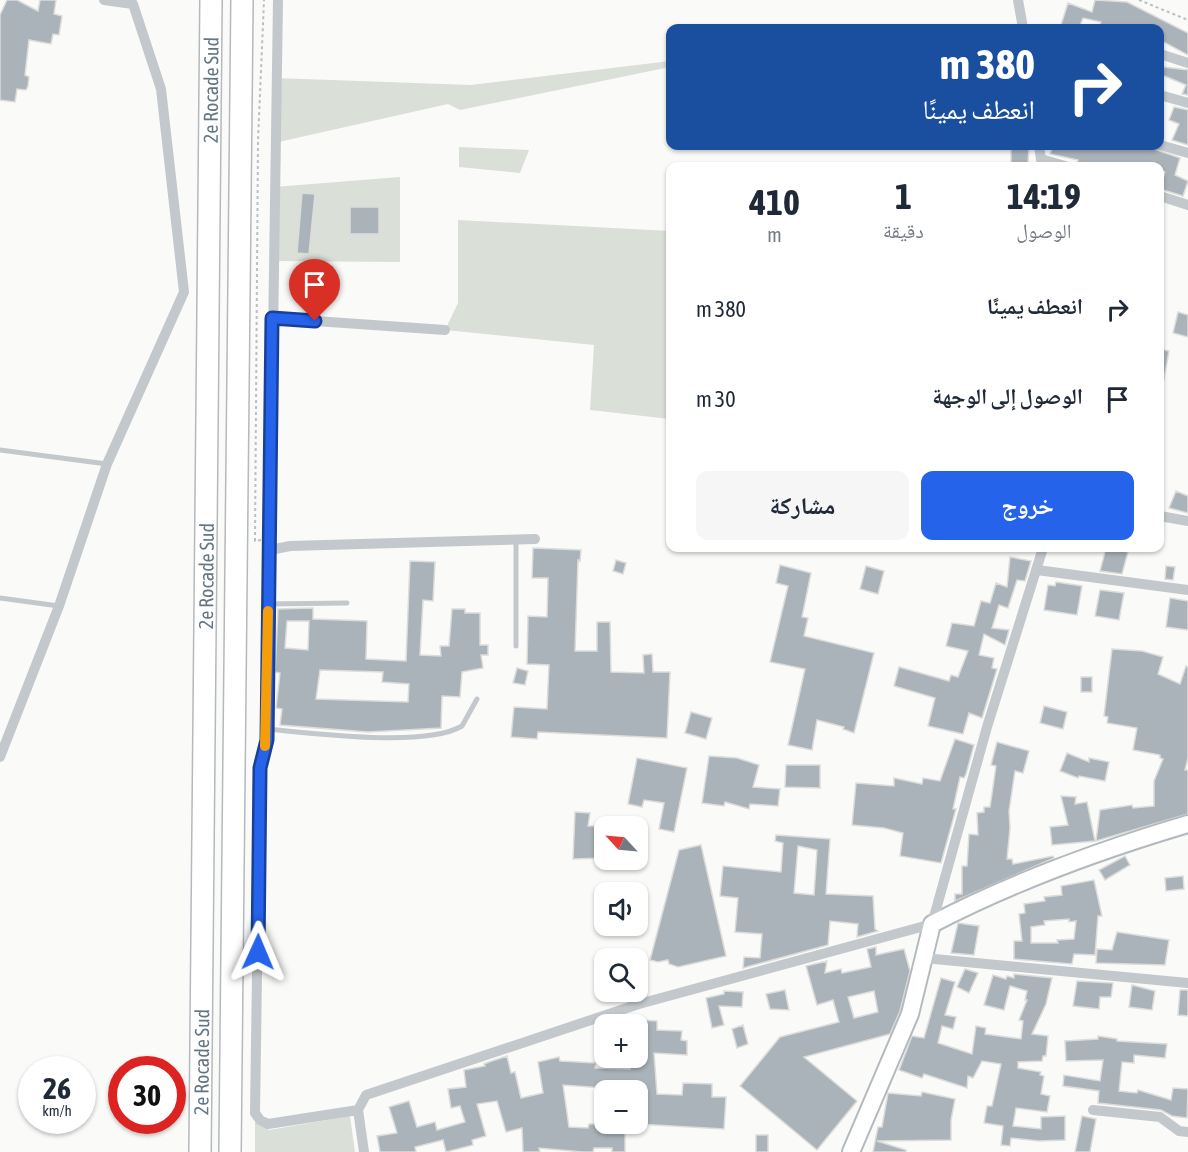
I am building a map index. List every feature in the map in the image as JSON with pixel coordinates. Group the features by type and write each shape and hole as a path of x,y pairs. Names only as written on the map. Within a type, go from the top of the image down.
{"highway":[{"name":"2e Rocade Sud","path":"200,1152 211,0"},
{"name":"2e Rocade Sud","path":"230,1152 242,0"}],"street":[{"path":"0,757 59,606 107,464 184,292 161,90 133,2 104,0"},
{"path":"278,0 267,729 260,768 255,1113 260,1120 268,1124 358,1110"},
{"path":"1018,0 1022,24"},
{"path":"1164,55 1188,63"},
{"path":"1164,96 1188,103"},
{"path":"1164,146 1188,153"},
{"path":"1164,197 1188,205"},
{"path":"272,318 445,330"},
{"path":"1164,517 1188,521"},
{"path":"270,545 535,539"},
{"path":"851,1152 910,1014 932,924 987,727 1042,552"},
{"path":"1037,570 1188,590"},
{"path":"364,1152 358,1110 366,1095 639,1004 932,924 971,903 1067,865 1188,824"},
{"path":"924,958 1188,983"},
{"path":"1093,1110 1160,1117 1179,1131 1188,1132"}],"lane":[{"path":"0,450 107,464"},
{"path":"516,540 516,646"},
{"path":"0,598 59,606"},
{"path":"268,605 347,603"},
{"path":"267,729 335,735 425,736 462,726 477,699"}],"path":[{"path":"264,0 258,141 255,541 270,545"},
{"path":"1139,0 1188,20"}],"shaded area":[{"path":"666,61 666,68 460,110 448,104 274,143 275,78 471,85"},
{"path":"459,147 529,150 520,173 459,167"},
{"path":"400,177 400,262 273,261 274,187"},
{"path":"458,220 666,231 666,419 590,410 594,345 445,330 458,303"},
{"path":"350,1116 355,1152 255,1152 255,1122 269,1130"}],"building":[{"path":"7,0 17,0 38,11 40,0 56,0 54,14 62,16 59,35 53,34 51,44 29,40 25,75 29,77 28,86 26,90 17,89 15,102 0,100 0,15"},
{"path":"1095,0 1127,2 1188,33 1188,55 1164,42 1164,24 1100,24 1101,22 1083,18 1081,24 1061,24 1068,3 1092,12"},
{"path":"1164,67 1188,70 1188,95 1182,94 1186,85 1164,76"},
{"path":"1174,107 1188,110 1188,145 1172,140 1179,124 1169,120"},
{"path":"1011,150 1029,150 1028,162 1011,162"},
{"path":"1052,150 1157,150 1180,158 1175,175 1188,181 1183,196 1164,190 1164,162 1077,162 1078,160 1050,154"},
{"path":"302,193 315,194 309,254 297,253"},
{"path":"350,207 379,207 379,234 350,234"},
{"path":"1178,312 1188,315 1188,337 1173,333"},
{"path":"1164,350 1169,351 1164,379"},
{"path":"1176,491 1188,496 1188,513 1169,508"},
{"path":"533,548 581,550 580,561 578,560 575,651 597,651 597,622 610,622 611,672 644,673 643,655 652,654 653,672 670,672 667,738 538,732 537,739 511,737 514,707 547,709 549,665 527,664 528,616 547,617 548,578 532,578"},
{"path":"1105,552 1128,552 1122,574 1100,571"},
{"path":"1010,557 1031,561 1025,581 1017,580 1008,608 999,605 992,628 1009,630 1005,645 984,634 979,655 994,658 992,668 997,669 982,718 969,713 963,734 928,726 935,698 894,686 899,667 949,681 951,675 958,677 968,651 946,646 952,623 974,626 981,601 990,603 996,583 1007,587"},
{"path":"616,560 626,563 623,574 613,571"},
{"path":"410,561 435,562 433,601 423,600 420,655 441,656 440,646 449,646 452,609 465,609 465,613 480,613 480,645 488,645 488,655 481,655 483,668 462,672 460,697 442,696 441,728 368,732 280,725 282,709 276,708 280,673 275,672 278,609 313,608 313,619 367,621 366,659 406,661","holes":["287,621 309,621 308,650 285,648","320,670 383,672 382,682 409,684 408,702 316,699"]},
{"path":"780,565 811,573 802,617 808,618 804,636 874,653 854,733 843,729 844,727 817,720 812,750 788,745 805,669 770,662 788,586 776,583"},
{"path":"866,566 884,571 878,594 860,589"},
{"path":"1166,566 1175,567 1173,580 1165,579"},
{"path":"1056,582 1082,586 1077,615 1044,610 1048,585 1055,586"},
{"path":"1100,590 1124,593 1119,620 1095,616"},
{"path":"1170,598 1188,601 1188,630 1166,627"},
{"path":"1112,649 1142,651 1163,657 1158,674 1180,684 1186,666 1188,667 1188,758 1185,770 1188,770 1188,814 1096,841 1100,810 1132,805 1133,808 1154,806 1154,781 1163,759 1160,755 1133,750 1137,728 1107,723 1108,717 1104,716"},
{"path":"517,668 528,671 525,685 513,683"},
{"path":"1081,677 1092,677 1092,692 1081,692"},
{"path":"1044,706 1067,712 1063,729 1040,723"},
{"path":"691,712 712,718 706,739 685,733"},
{"path":"955,739 974,745 966,774 964,778 960,777 953,809 956,809 941,863 900,856 903,833 884,828 852,825 856,783 894,786 894,778 922,784 923,778 940,781"},
{"path":"997,742 1029,751 1023,773 1015,771 1009,811 1007,859 1012,859 1013,864 1053,856 1054,858 955,901 955,894 962,894 962,866 967,866 969,834 978,835 977,813 984,812 984,807 990,807 996,766 991,765"},
{"path":"1067,753 1089,762 1089,758 1109,762 1105,781 1079,776 1078,778 1060,771"},
{"path":"709,756 737,758 759,765 753,787 780,789 778,806 750,804 749,809 725,802 724,806 702,803"},
{"path":"637,758 687,768 674,832 659,829 664,803 644,800 642,807 628,804"},
{"path":"786,765 820,765 820,788 785,787"},
{"path":"1061,796 1076,797 1075,804 1087,802 1095,841 1052,845 1050,827 1068,825"},
{"path":"575,812 590,813 588,826 594,826 594,858 573,859"},
{"path":"776,835 830,839 826,894 873,896 875,929 878,931 857,937 858,924 830,921 828,945 743,968 744,957 760,958 762,934 735,932 738,898 720,896 723,866 781,872 783,843 775,841","holes":["798,846 817,850 814,895 794,893"]},
{"path":"701,845 726,956 678,967 669,964 668,960 658,962 650,960 679,850"},
{"path":"1125,856 1130,865 1105,880 1099,870"},
{"path":"1183,876 1184,889 1166,891 1165,878"},
{"path":"1094,880 1102,916 1098,916 1095,955 1074,954 1072,964 1014,959 1014,941 1022,941 1019,914 1025,913 1024,904 1045,901 1044,897 1062,895 1061,886","holes":["1069,919 1069,922 1076,921 1074,939 1057,940 1058,943 1031,943 1031,927 1045,925 1044,921"]},
{"path":"958,923 979,926 974,955 951,953"},
{"path":"1117,932 1169,940 1165,965 1096,963 1097,949 1112,950"},
{"path":"876,947 876,955 904,949 910,971 900,1011 890,1034 804,1057 857,1101 817,1150 740,1086 780,1037 839,1022 833,1000 817,1005 806,966 827,961 825,973 841,969 842,973 871,967 867,949","holes":["874,991 878,1012 854,1018 848,997"]},
{"path":"965,969 978,973 969,993 957,987"},
{"path":"1014,974 1052,978 1046,1004 1032,1034 1048,1036 1046,1056 1043,1056 1042,1061 1018,1062 1018,1068 1041,1072 1040,1075 1044,1076 1041,1094 1050,1096 1047,1112 1016,1108 1013,1126 1041,1129 1041,1117 1065,1116 1065,1140 1039,1141 1011,1138 1010,1146 1001,1145 1003,1126 984,1123 987,1106 992,1106 1001,1064 982,1061 973,1078 968,1076 967,1088 924,1074 922,1078 899,1070 912,1036 924,1038 941,978 955,982 945,1015 956,1017 953,1029 942,1026 938,1043 972,1054 976,1026 986,1028 985,1034 1021,1039 1023,1021 1019,1020 1027,1000 1025,1000 1027,991 1010,986 1004,1010 984,1005 993,975 1006,979 1007,976 1014,978"},
{"path":"1077,981 1113,983 1111,997 1100,997 1099,1009 1073,1006"},
{"path":"1132,985 1155,991 1152,1010 1129,1007"},
{"path":"785,990 789,1010 770,1009 766,994"},
{"path":"1180,990 1188,990 1188,1016 1178,1015"},
{"path":"724,991 743,992 742,1007 719,1006 724,1025 712,1028 706,998 724,994"},
{"path":"648,1021 657,1021 657,1030 682,1031 681,1040 687,1041 687,1055 654,1053 657,1094 682,1095 683,1083 712,1084 712,1097 726,1097 724,1129 648,1125 648,1080 594,1080 594,1087 563,1085 569,1127 588,1128 589,1124 594,1124 594,1134 625,1134 625,1152 612,1152 612,1148 594,1148 593,1152 583,1152 539,1148 540,1152 523,1152 522,1128 506,1132 497,1101 477,1104 486,1136 472,1140 473,1145 446,1152 443,1140 415,1147 416,1152 380,1152 377,1136 397,1133 389,1107 409,1101 417,1127 435,1122 437,1130 465,1122 460,1106 451,1108 448,1089 466,1087 464,1070 485,1066 484,1064 507,1056 511,1073 515,1072 521,1098 543,1093 538,1062 559,1057 560,1061 594,1063 594,1068 648,1068"},
{"path":"743,1025 748,1044 737,1048 732,1029"},
{"path":"1098,1036 1117,1039 1117,1041 1167,1044 1165,1058 1134,1055 1134,1063 1122,1062 1119,1091 1137,1093 1138,1090 1171,1100 1173,1088 1188,1089 1187,1118 1172,1116 1161,1110 1098,1103 1099,1091 1063,1086 1064,1075 1100,1081 1103,1060 1066,1061 1065,1041 1098,1039"},
{"path":"922,1092 955,1099 951,1120 951,1140 877,1141 906,1150 906,1152 873,1152 878,1127 882,1127 888,1093 921,1096"},
{"path":"1082,1116 1096,1119 1090,1152 1075,1152"},
{"path":"756,1135 768,1135 768,1152 756,1152"}],"slow traffic":[{"path":"265,746 267,740 268,611"}],"route":[{"path":"258,952 260,768 267,740 272,318 315,321"}]}
